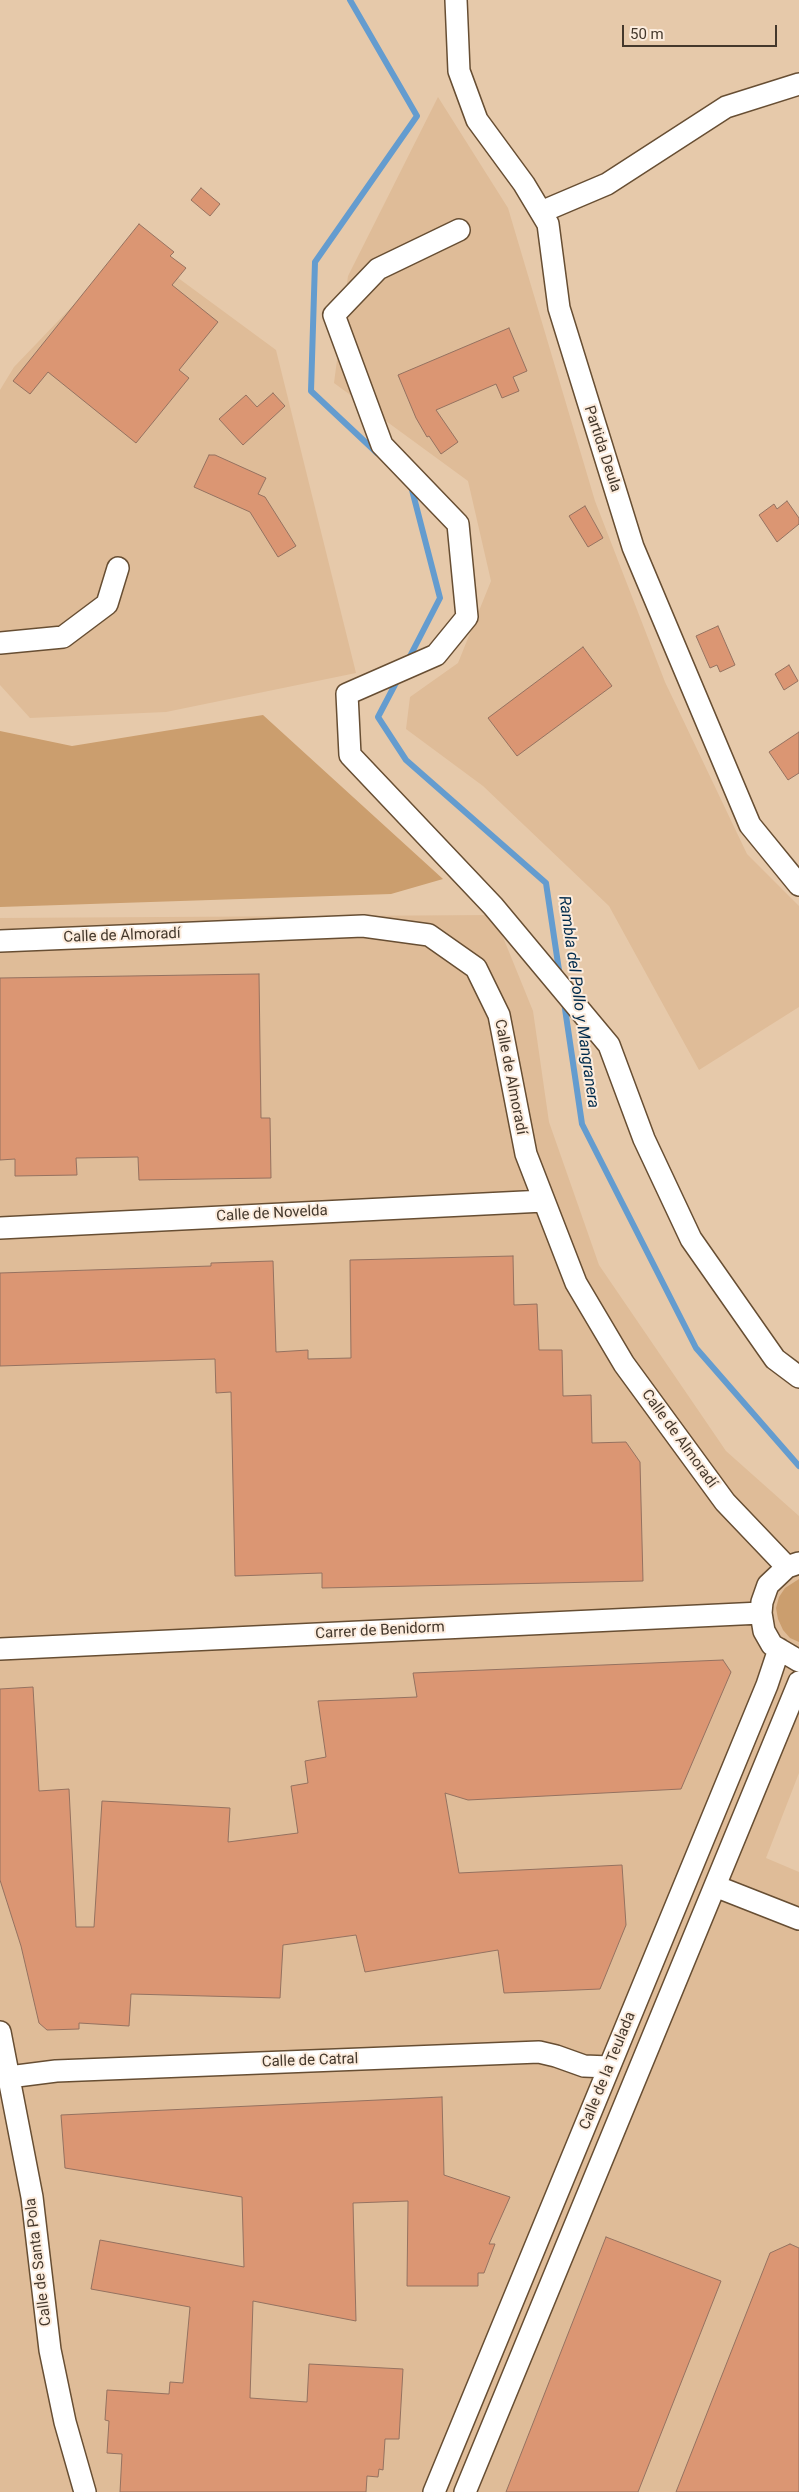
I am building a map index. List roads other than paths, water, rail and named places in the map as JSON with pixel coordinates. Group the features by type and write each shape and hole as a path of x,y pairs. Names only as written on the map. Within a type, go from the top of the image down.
{"street":[{"name":"Partida Deula","path":"456,0 459,71 477,120 524,184 548,224 559,308 633,547 750,825 799,885"},
{"path":"541,212 607,184 726,107 799,84"},
{"path":"459,230 378,269 334,315 382,445 458,524 467,617 436,656 347,694 350,755 493,906 609,1045 644,1139 690,1239 775,1359 799,1377"},
{"path":"0,643 63,637 107,604 118,568"},
{"name":"Calle de Almoradí","path":"0,941 363,926 429,935 476,968 499,1015 526,1154 576,1283 624,1364 725,1502 793,1565"},
{"name":"Calle de Novelda","path":"0,1228 544,1200"},
{"path":"793,1565 768,1585 760,1613 764,1631 772,1645 799,1661"},
{"name":"Carrer de Benidorm","path":"0,1648 760,1613"},
{"name":"Calle de la Teulada","path":"434,2492 763,1694 778,1649"},
{"name":"Calle de la Teulada","path":"465,2492 799,1682"},
{"path":"715,1886 799,1919"},
{"name":"Calle de Santa Pola","path":"0,2032 32,2197 50,2350 65,2422 85,2492"},
{"name":"Calle de Catral","path":"9,2077 56,2070 539,2052 584,2066 609,2067"}],"waterway":[{"name":"Rambla del Pollo y Mangranera","path":"350,0 417,116 315,262 311,391 377,453"},
{"name":"Rambla del Pollo y Mangranera","path":"407,662 440,598 411,486"},
{"name":"Rambla del Pollo y Mangranera","path":"399,677 378,717 406,760 546,883 560,977"},
{"name":"Rambla del Pollo y Mangranera","path":"564,1002 582,1124 696,1348 799,1466"}]}
